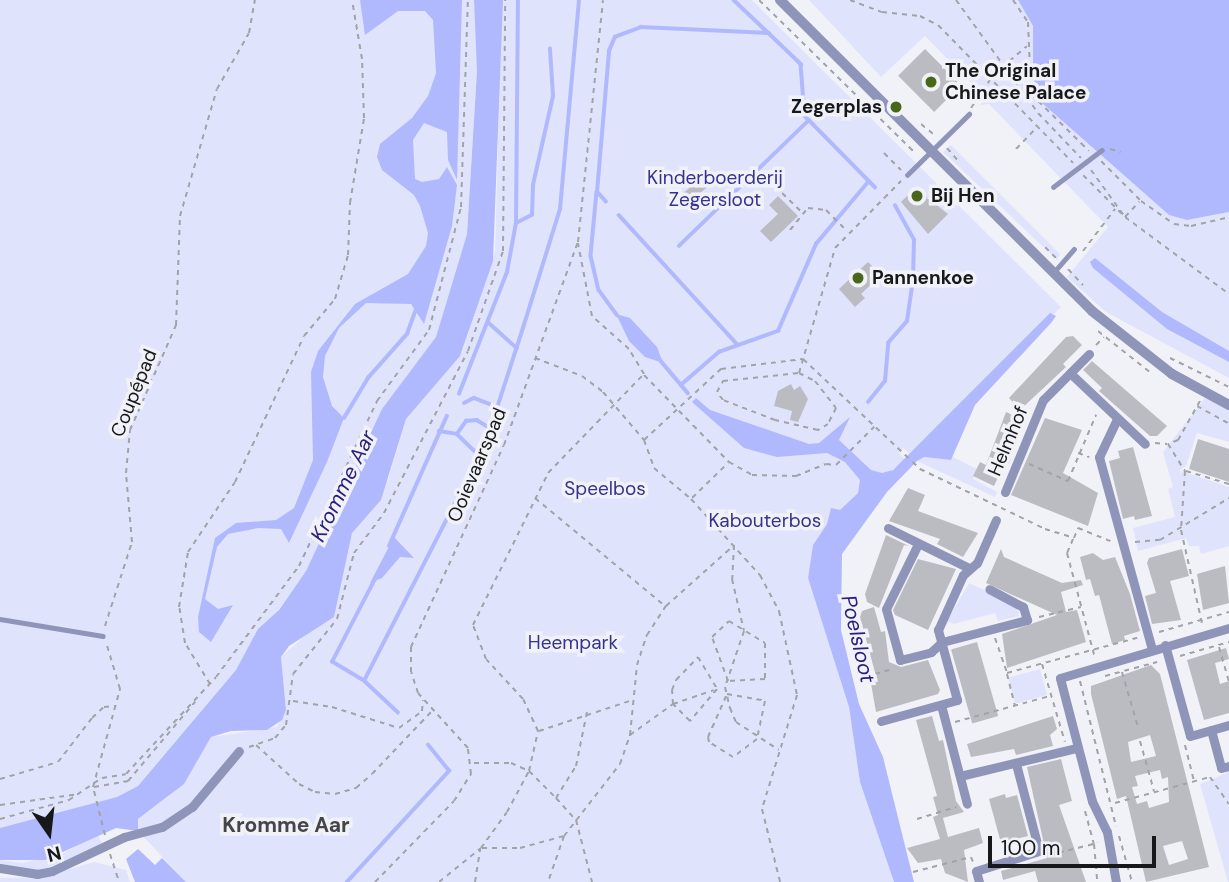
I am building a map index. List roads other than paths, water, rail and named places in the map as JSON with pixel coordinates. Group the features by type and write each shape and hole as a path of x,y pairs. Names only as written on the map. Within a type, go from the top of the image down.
{"street":[{"path":"780,0 1053,273 1150,358 1229,405"},
{"name":"Helmhof","path":"1005,492 1043,400 1089,354"},
{"path":"1070,373 1145,444"},
{"path":"1117,419 1099,457 1152,649"},
{"path":"881,721 957,700 938,630 969,568 976,563 996,520"},
{"path":"888,528 969,568"},
{"path":"918,544 886,610 900,660 931,652 942,642 1027,620 1023,607 989,589"},
{"path":"1116,882 1108,841 1072,749 1060,678 1077,670 1229,628"},
{"path":"1165,645 1190,736 1229,725"},
{"path":"941,705 968,804"},
{"path":"1211,730 1221,768 1229,766"},
{"path":"960,776 1072,749"},
{"path":"0,868 37,874 107,843 162,827 185,813 239,751"},
{"path":"979,882 976,871 1040,851 1016,764"}],"lane":[{"path":"907,175 969,114"},
{"path":"1054,187 1096,158 1102,150"},
{"path":"1053,273 1074,249"},
{"path":"0,619 103,636"}],"water":[{"path":"360,0 462,0 457,180 448,160 447,132 424,123 413,140 415,179 422,182 439,179 447,167 457,185 452,226 424,324 411,304 366,303 339,328 325,356 323,377 332,406 344,418 327,462 289,543 281,529 258,528 228,534 217,547 205,599 218,609 233,605 211,642 199,632 198,617 215,538 236,523 276,520 294,508 313,460 311,372 318,351 355,304 408,274 426,246 428,233 414,195 382,170 377,157 380,144 412,118 428,96 436,73 433,20 425,11 398,11 365,35"},
{"path":"474,0 503,0 493,261 460,356 406,419 381,500 352,533 334,617 289,646 281,657 286,710 282,720 267,730 231,731 211,737 184,784 138,819 138,831 116,828 45,860 0,860 0,828 117,797 138,786 236,670 258,629 279,610 306,571 382,409 436,337 467,234 477,71"},
{"path":"1018,0 1229,0 1229,212 1187,220 1169,215 1042,103 1033,78 1033,26"},
{"path":"1095,258 1162,312 1229,351 1229,362 1167,329 1093,268 1090,262"},
{"path":"1050,313 1056,316 1051,323 975,405 951,460 924,457 917,461 887,492 842,554 841,630 859,704 883,757 914,882 894,882 860,782 849,707 808,578 813,545 827,524 831,508 840,510 858,493 860,480 845,462 827,453 777,457 744,448 692,402 696,398 710,410 809,444 819,443 850,417 839,440 871,470 882,473 893,470"},
{"path":"616,314 630,318 657,347 663,363 645,357 629,341"},
{"path":"394,537 414,558 400,557 382,578 370,583"},
{"path":"138,849 155,865 162,858 186,882 135,882 126,859"}],"waterway":[{"path":"459,394 507,272 516,223 518,0"},
{"path":"398,713 364,681 485,445 523,328 560,209 579,0"},
{"path":"734,0 801,64 805,116 875,187"},
{"path":"597,192 609,51 615,37 641,27 769,33"},
{"path":"516,223 532,215 533,185 553,96 550,49"},
{"path":"679,246 808,121"},
{"path":"683,383 719,352 778,331 816,244 869,181"},
{"path":"606,202 597,192 591,256 599,290 617,315"},
{"path":"868,402 885,381 888,343 907,321 913,280 914,240 895,206"},
{"path":"619,215 738,345"},
{"path":"344,418 368,378 407,334 417,307"},
{"path":"488,322 517,348"},
{"path":"661,361 688,393"},
{"path":"464,403 474,398 497,407"},
{"path":"389,546 447,416"},
{"path":"457,434 466,421 477,420 490,428"},
{"path":"439,431 457,434 479,455"},
{"path":"364,681 332,662 375,579"},
{"path":"347,882 449,771 428,745"}],"place":[{"name":"The Original Chinese Palace","path":"931,82"},
{"name":"Zegerplas","path":"896,107"},
{"name":"Bij Hen","path":"917,196"},
{"name":"Pannenkoe","path":"858,278"}],"district":[{"name":"Kromme Aar","path":"286,825"}],"park label":[{"name":"Kinderboerderij Zegersloot","path":"715,189"},
{"name":"Speelbos","path":"605,489"},
{"name":"Kabouterbos","path":"765,521"},
{"name":"Heempark","path":"573,643"}],"water label":[{"name":"Poelsloot","path":"858,639"}]}
